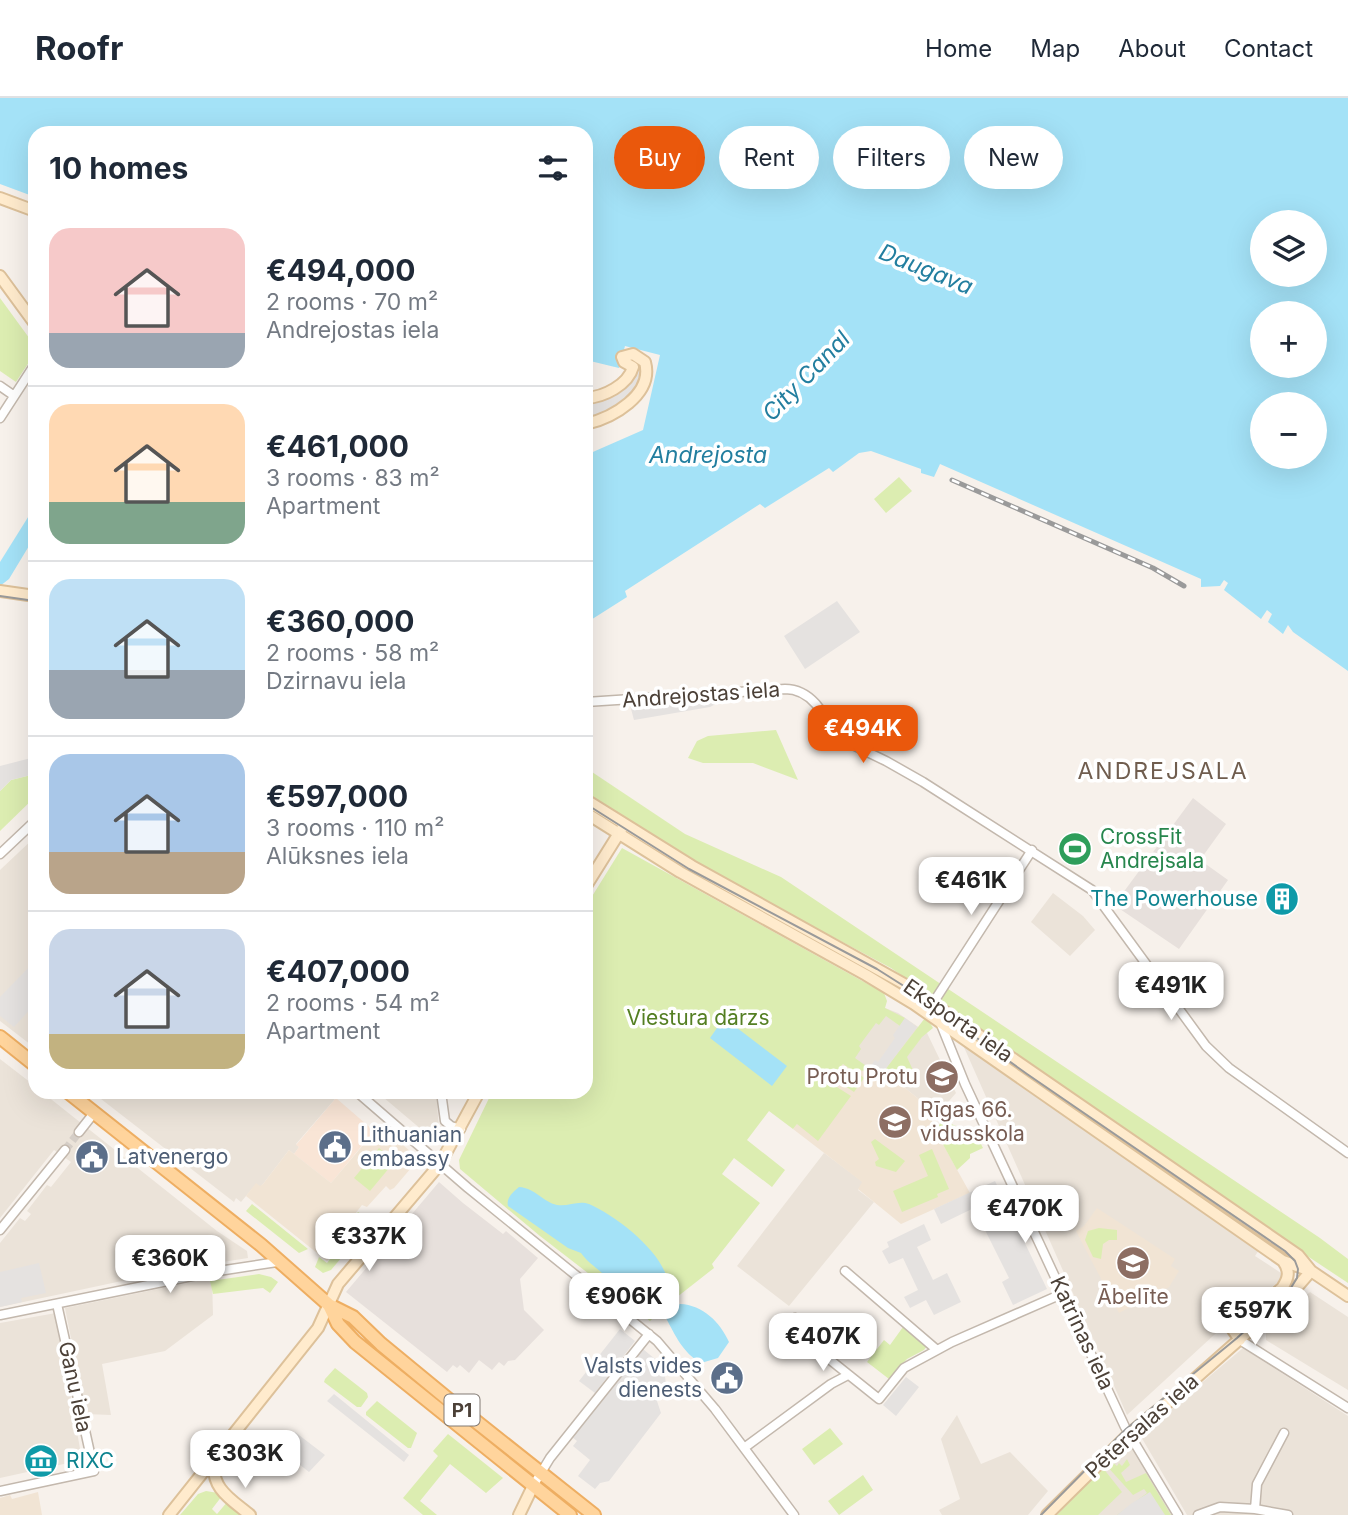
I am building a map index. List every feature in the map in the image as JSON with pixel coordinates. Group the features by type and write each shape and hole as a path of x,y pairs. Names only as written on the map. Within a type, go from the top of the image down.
{"main road":[{"path":"0,1037 28,1059"},
{"name":"P1","path":"77,1099 261,1245 277,1262 329,1305 353,1317 400,1360 594,1515"},
{"name":"P1","path":"329,1305 338,1324 355,1342 570,1515"}],"street":[{"path":"0,198 28,208"},
{"path":"0,276 28,314"},
{"path":"593,396 609,393 634,369 624,362 622,357 633,354 645,362 642,386 625,406 614,415 593,422"},
{"path":"0,418 28,373"},
{"path":"0,386 13,395"},
{"path":"2,592 28,595"},
{"name":"Andrejostas iela","path":"593,702 793,689 810,699 822,711 832,735 914,777 1092,890 1165,992 1214,1054 1348,1153"},
{"name":"Eksporta iela","path":"593,806 622,830 691,878 892,990 1283,1261 1311,1270"},
{"name":"Eksporta iela","path":"593,816 692,866 881,970 943,1010 955,1033 1298,1255 1311,1270 1348,1296"},
{"path":"0,854 28,828"},
{"path":"593,875 622,830"},
{"path":"935,1000 1032,850"},
{"path":"940,1022 939,1015 943,1010"},
{"name":"Katrīnas iela","path":"955,1033 969,1092 1129,1434 1178,1515"},
{"path":"365,1099 440,1164 649,1334 685,1372 794,1515"},
{"path":"442,1099 445,1121 461,1129"},
{"path":"169,1515 318,1328 338,1284 440,1164 476,1099"},
{"path":"79,1132 94,1113"},
{"path":"0,1230 65,1150"},
{"name":"Pētersalas iela","path":"1240,1340 1233,1331 1288,1280 1288,1270 1283,1261"},
{"path":"0,1315 212,1272 277,1262"},
{"name":"Pētersalas iela","path":"1047,1515 1129,1434 1292,1293 1311,1270"},
{"path":"845,1271 937,1350"},
{"path":"795,1318 819,1351 879,1399 904,1368 937,1350 1064,1293"},
{"name":"Ganu iela","path":"0,1491 93,1471 57,1304"},
{"path":"519,1515 540,1472 649,1334"},
{"path":"1240,1340 1348,1408"},
{"path":"744,1448 831,1384 848,1375"},
{"path":"1255,1509 1257,1484 1284,1433"},
{"path":"216,1455 213,1474 219,1489 250,1515"},
{"path":"186,1493 198,1488 219,1489"},
{"path":"1198,1515 1220,1507 1255,1509 1288,1515"}],"shaded area":[{"path":"649,364 627,410 616,419 593,425 593,402 608,397 643,366"},
{"path":"837,601 860,632 805,669 784,636"},
{"path":"726,694 727,698 710,707 634,720 630,705 630,700"},
{"path":"28,759 28,776 11,780 0,791 0,766"},
{"name":"ANDREJSALA","path":"1193,798 1226,824 1200,860 1228,880 1179,949 1114,905"},
{"path":"28,844 28,1043 0,1021 0,870"},
{"path":"1053,893 1083,916 1095,930 1070,956 1031,922"},
{"path":"28,968 28,1012 14,1027 0,1016 0,997"},
{"path":"885,1008 898,1013 927,1033 956,1093 943,1108 931,1109 884,1071 852,1070 843,1064"},
{"path":"905,1018 917,1027 884,1071 867,1071 875,1060 878,1062"},
{"path":"963,1045 1259,1250 1255,1256 1281,1273 1279,1281 1214,1335 1127,1415"},
{"path":"0,1059 28,1081 28,1099 51,1099 217,1231 247,1251 248,1258 178,1269 0,1307 0,1243 20,1218 25,1221 31,1214 27,1211 47,1185 51,1187 71,1162 54,1150 0,1218"},
{"path":"843,1064 852,1070 884,1071 931,1109 929,1112 935,1130 970,1193 901,1224 858,1189 862,1182 793,1129"},
{"path":"101,1099 335,1099 296,1144 299,1147 294,1154 289,1150 260,1187 256,1184 241,1202 236,1198 234,1202"},
{"path":"335,1099 374,1131 331,1183 294,1154 299,1147 296,1145"},
{"path":"385,1099 437,1099 439,1129 428,1135"},
{"path":"380,1125 418,1158 417,1161 394,1188 390,1190 386,1186 367,1207 362,1205 330,1246 335,1251 327,1261 246,1196 256,1183 260,1186 263,1184 289,1150 331,1183"},
{"path":"824,1153 863,1182 858,1190 874,1202 789,1306 737,1266"},
{"path":"995,1181 1047,1289 1013,1305 1002,1282 1009,1278 974,1208 941,1224 934,1209"},
{"path":"439,1182 503,1234 506,1231 538,1258 520,1279 524,1310 544,1330 515,1360 508,1361 504,1366 499,1362 492,1370 479,1360 469,1373 460,1365 457,1368 453,1365 447,1372 346,1292"},
{"name":"Ābelīte","path":"1097,1208 1175,1259 1171,1266 1179,1271 1169,1287 1119,1313 1076,1231 1084,1226"},
{"path":"924,1224 931,1240 917,1247 933,1280 947,1273 961,1302 934,1315 926,1300 910,1308 904,1297 918,1290 903,1258 889,1264 882,1251 889,1247 887,1242"},
{"path":"39,1263 46,1293 21,1298 22,1302 0,1307 0,1272"},
{"path":"212,1278 213,1315 165,1351 102,1364 111,1415 86,1414 65,1308"},
{"path":"1310,1292 1348,1317 1348,1390 1266,1340 1266,1331"},
{"path":"56,1313 82,1460 0,1478 0,1323"},
{"path":"620,1329 635,1341 595,1393 579,1381"},
{"path":"1243,1348 1348,1416 1348,1515 1187,1515 1140,1435"},
{"path":"643,1349 668,1370 666,1385 656,1398 661,1413 609,1481 600,1483 595,1489 578,1476 590,1460 573,1446 577,1441 572,1437"},
{"path":"906,1377 919,1387 896,1416 883,1405"},
{"path":"334,1394 409,1455 404,1462 327,1401"},
{"path":"957,1415 981,1464 1010,1452 1048,1491 1028,1515 942,1515 939,1510 960,1499 941,1439"},
{"path":"295,1432 325,1455 309,1472 281,1450"},
{"path":"1129,1439 1173,1515 1052,1515"},
{"path":"38,1492 42,1515 0,1515 0,1498 10,1495 12,1499"},
{"path":"1150,1492 1165,1515 1117,1515 1132,1503"}],"green space":[{"path":"0,298 28,336 28,364 16,382 0,371"},
{"path":"899,477 912,491 886,513 874,499"},
{"path":"776,730 798,780 753,763 703,763 688,758 697,741 708,736"},
{"path":"593,773 685,834 781,877 1320,1238 1348,1259 1348,1283 1247,1216 891,968 691,861 593,797"},
{"path":"28,776 28,804 0,831 0,791 11,780"},
{"name":"Viestura dārzs","path":"622,848 884,993 887,1001 885,1008 905,1018 900,1026 886,1016 879,1025 876,1023 859,1046 861,1049 855,1058 869,1068 867,1071 852,1070 843,1064 836,1073 859,1074 864,1078 854,1092 833,1078 829,1082 851,1096 818,1141 797,1124 793,1129 769,1111 747,1140 785,1170 772,1187 734,1158 722,1174 760,1203 712,1264 714,1268 650,1321 540,1236 460,1169 459,1160 489,1099 593,1099 593,895"},
{"path":"925,1018 933,1028 922,1037 907,1057 916,1077 901,1085 884,1071"},
{"path":"943,1120 977,1136 983,1148 970,1154 970,1158 957,1170 935,1130"},
{"path":"875,1139 905,1161 896,1172 876,1166 875,1162 879,1159 871,1142"},
{"path":"379,1148 395,1161 370,1191 354,1178"},
{"path":"932,1149 949,1189 937,1194 938,1197 902,1212 893,1191 928,1176 919,1155"},
{"path":"252,1204 308,1249 299,1253 246,1211"},
{"path":"358,1212 369,1219 369,1225 331,1270 323,1273 315,1267 319,1257 327,1263 336,1251 331,1247"},
{"path":"1099,1228 1117,1230 1117,1240 1109,1240 1103,1244 1101,1259 1093,1257 1085,1240 1088,1231"},
{"path":"259,1274 278,1282 270,1293 263,1288 213,1294 210,1281"},
{"path":"903,1327 927,1346 907,1359 889,1379 867,1362 884,1340 890,1345"},
{"path":"335,1368 367,1393 368,1397 361,1407 357,1407 324,1382"},
{"path":"377,1401 417,1433 411,1448 366,1415"},
{"path":"830,1428 843,1444 814,1465 802,1449"},
{"path":"448,1434 503,1478 486,1493 450,1464 420,1501 437,1515 423,1515 403,1498 438,1456 433,1451"},
{"path":"1127,1459 1130,1465 1121,1473 1126,1482 1146,1473 1171,1515 1117,1515 1147,1493 1144,1489 1133,1495 1105,1464 1110,1460 1117,1466 1119,1463 1122,1466"},
{"path":"1103,1468 1122,1492 1098,1515 1057,1515"},
{"path":"863,1475 873,1490 839,1515 828,1501"},
{"path":"206,1491 222,1496 212,1509 217,1514 228,1501 245,1515 180,1515 198,1494"}],"water":[{"path":"0,98 1348,98 1348,671 1293,632 1288,625 1283,634 1268,622 1272,614 1267,610 1261,619 1224,590 1228,583 1224,580 1220,586 1201,587 1201,579 940,464 934,477 921,473 921,469 871,451 859,453 833,472 829,468 765,508 760,504 625,591 627,597 593,619 593,452 643,430 660,355 625,346 619,368 593,362 593,126 28,126 28,194 0,184"},
{"path":"28,517 28,548 9,579 0,586 0,562"},
{"path":"724,1018 787,1066 772,1086 710,1038"},
{"path":"519,1187 557,1205 589,1204 622,1224 645,1244 661,1265 668,1281 664,1301 651,1307 634,1301 581,1253 568,1248 508,1206 509,1198"},
{"path":"680,1304 703,1311 721,1328 729,1342 718,1358 701,1363 680,1343 666,1318 674,1307"}],"tunnel":[{"path":"65,1150 79,1132"}],"tram line":[{"path":"0,596 28,600"},
{"path":"593,808 689,869 877,969 907,988 1285,1251 1295,1261 1297,1278 1289,1291 1237,1338 1126,1429 1041,1515"}],"railway":[{"path":"952,480 1153,568 1184,586"}],"place":[{"name":"CrossFit Andrejsala","path":"1075,849"},
{"name":"The Powerhouse","path":"1282,899"},
{"name":"Protu Protu","path":"942,1077"},
{"name":"Rīgas 66. vidusskola","path":"895,1122"},
{"name":"Lithuanian embassy","path":"335,1147"},
{"name":"Latvenergo","path":"92,1157"},
{"name":"Ābelīte","path":"1133,1263"},
{"name":"Valsts vides dienests","path":"727,1378"},
{"name":"RIXC","path":"41,1461"}],"district":[{"name":"ANDREJSALA","path":"1163,771"}],"water label":[{"name":"Daugava","path":"926,269"},
{"name":"City Canal","path":"806,376"},
{"name":"Andrejosta","path":"708,455"}]}
